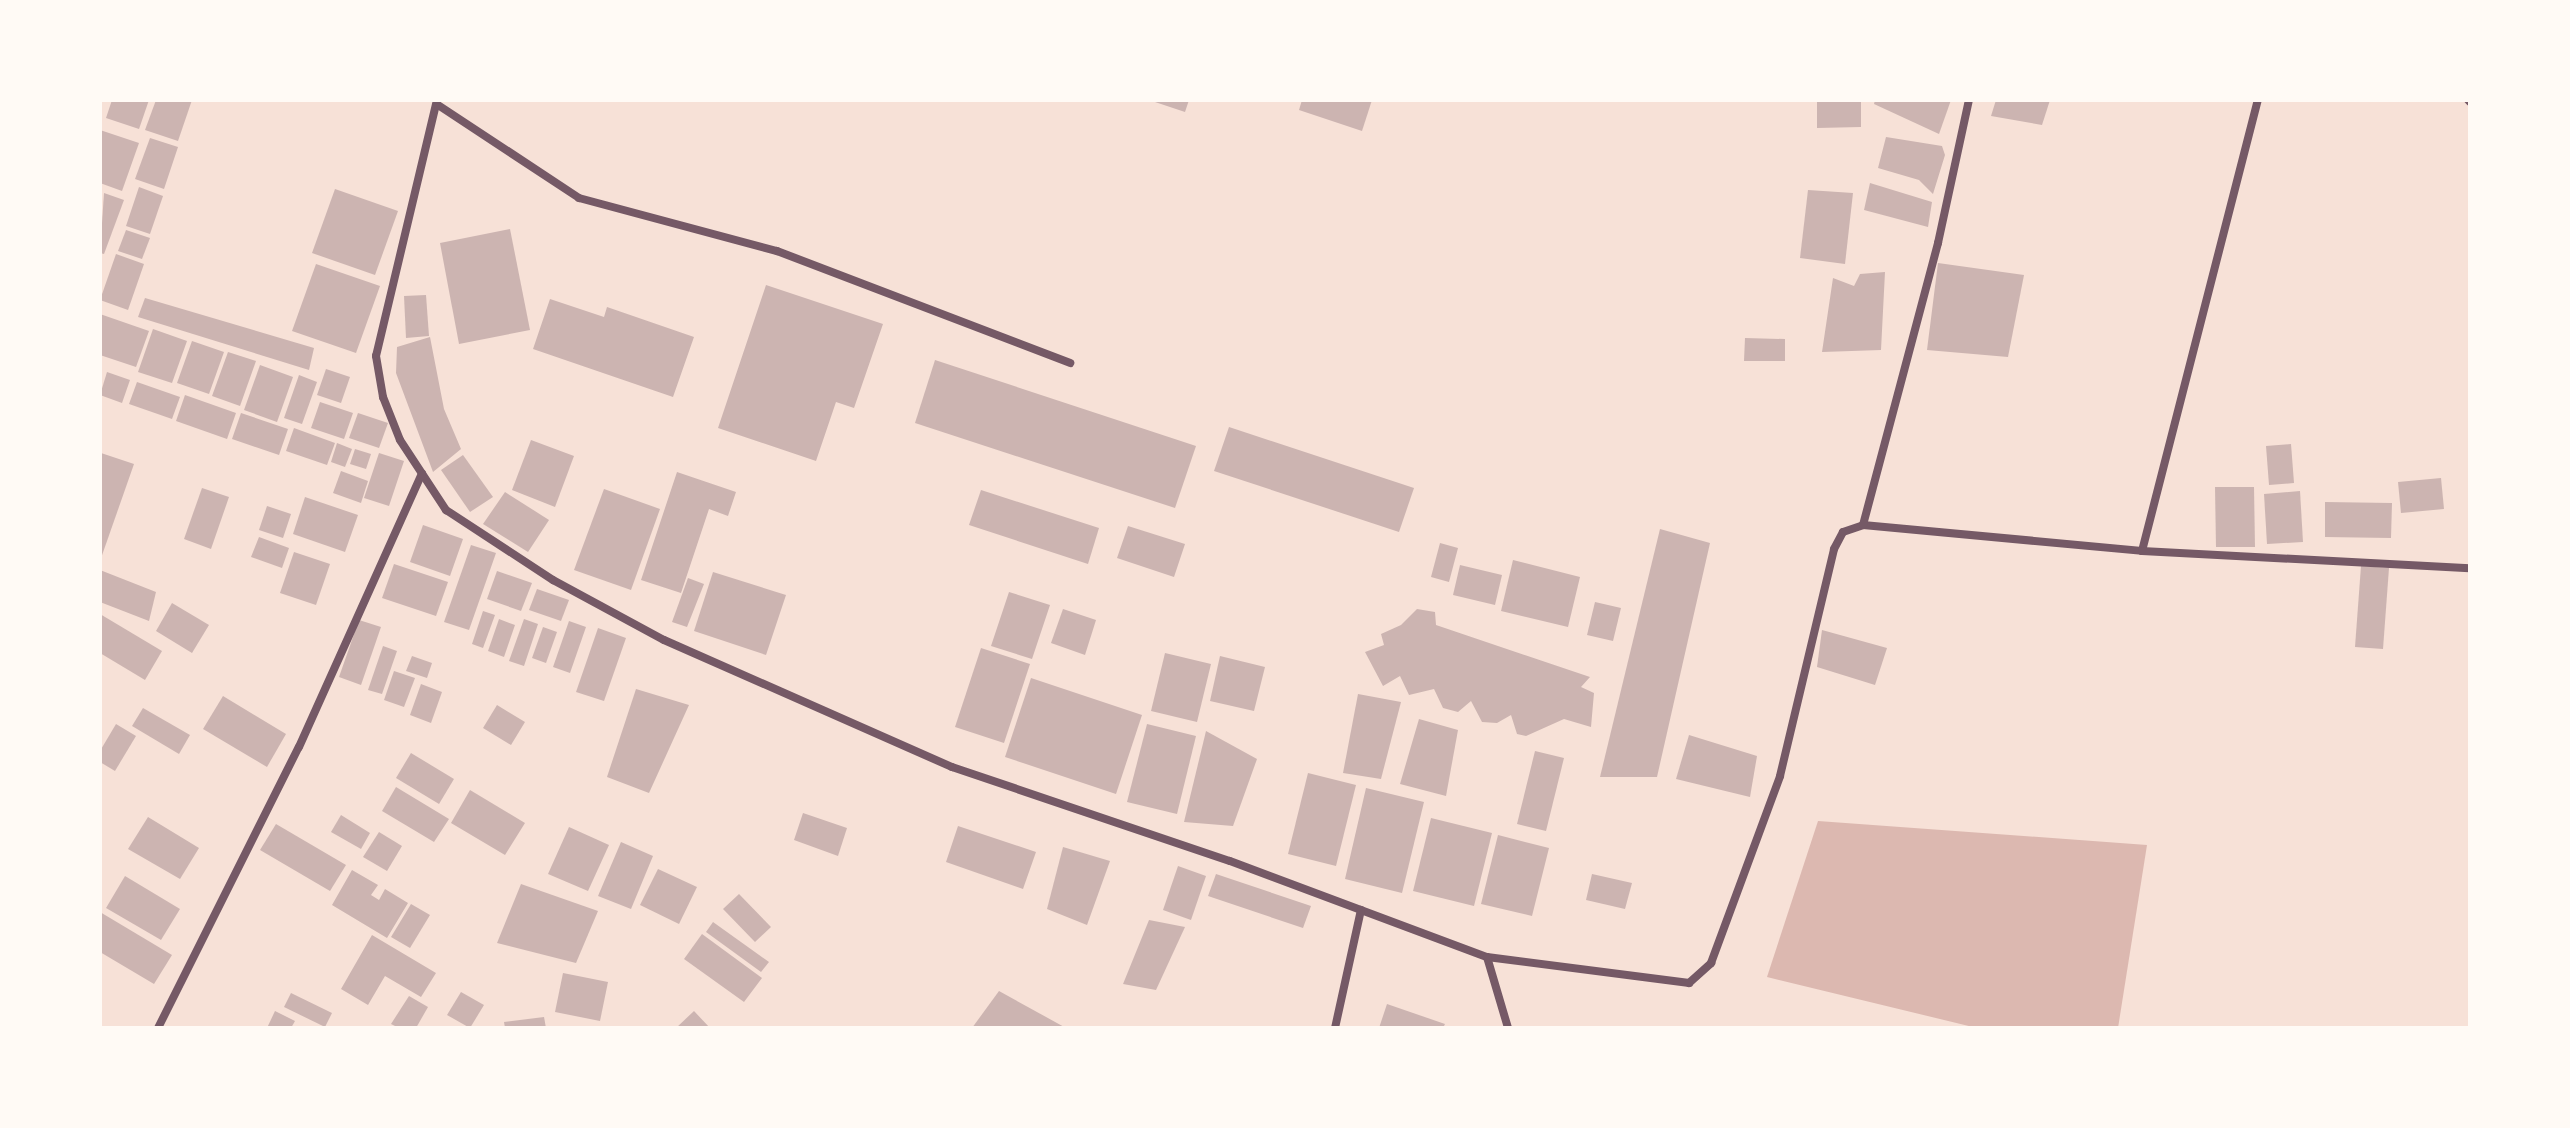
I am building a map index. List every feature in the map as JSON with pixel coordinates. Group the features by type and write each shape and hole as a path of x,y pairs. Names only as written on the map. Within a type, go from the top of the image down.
{"street":[{"path":"1863,525 1938,243 1969,100"},
{"path":"2142,551 2258,100"},
{"path":"1070,363 777,251 579,198 437,103 376,356 383,397 400,440 446,510 553,580 664,640 952,767 1487,957 1689,983 1707,971 1780,776 1834,549 1843,532 1863,525 2142,551 2470,568"},
{"path":"158,1028 299,747 422,473"},
{"path":"1335,1028 1361,910"},
{"path":"1487,957 1508,1028"}],"shaded area":[{"path":"1818,821 2147,845 2118,1028 1977,1028 1767,977"}],"building":[{"path":"112,100 149,100 139,129 106,118"},
{"path":"156,100 192,100 178,141 145,130"},
{"path":"1149,100 1189,100 1185,112"},
{"path":"1302,100 1372,100 1362,131 1299,110"},
{"path":"1817,100 1861,100 1861,127 1817,128"},
{"path":"1875,100 1951,100 1939,134 1874,104"},
{"path":"1996,100 2050,100 2042,125 1991,116"},
{"path":"100,130 139,143 122,191 100,183"},
{"path":"1886,137 1942,146 1945,155 1933,194 1919,180 1878,168"},
{"path":"150,138 178,147 164,189 135,179"},
{"path":"1870,183 1932,202 1928,227 1864,210"},
{"path":"139,187 163,196 150,234 126,226"},
{"path":"335,189 398,211 375,275 312,253"},
{"path":"1808,190 1853,193 1845,264 1800,258"},
{"path":"104,193 124,200 104,254 100,253"},
{"path":"510,229 530,330 459,344 440,243"},
{"path":"126,230 150,238 142,259 118,251"},
{"path":"116,254 144,264 128,310 100,300"},
{"path":"1938,263 2024,275 2008,357 1927,350"},
{"path":"316,264 380,286 356,353 292,331"},
{"path":"1885,272 1881,350 1822,352 1833,278 1854,286 1860,274"},
{"path":"766,285 883,324 854,408 836,402 816,461 718,428"},
{"path":"426,295 429,336 406,338 404,296"},
{"path":"145,298 314,348 309,370 138,317"},
{"path":"550,299 604,317 607,307 694,337 673,397 533,349"},
{"path":"100,314 149,331 136,367 100,355"},
{"path":"153,329 187,341 172,383 138,372"},
{"path":"430,337 444,409 461,449 433,472 396,373 397,347"},
{"path":"1745,338 1785,339 1785,361 1744,361"},
{"path":"192,341 224,352 209,394 177,383"},
{"path":"228,352 256,361 240,406 212,396"},
{"path":"935,360 1196,446 1175,508 915,423"},
{"path":"260,365 293,377 277,422 244,410"},
{"path":"326,369 350,377 341,403 317,395"},
{"path":"107,372 130,380 122,403 100,395"},
{"path":"299,375 317,382 302,424 284,418"},
{"path":"137,382 180,397 172,419 129,404"},
{"path":"185,395 236,413 227,439 176,421"},
{"path":"320,402 353,413 344,439 311,428"},
{"path":"241,413 288,429 279,455 232,439"},
{"path":"358,413 388,423 379,448 349,438"},
{"path":"1229,427 1414,488 1399,532 1214,471"},
{"path":"294,428 335,443 327,465 286,451"},
{"path":"531,440 574,456 555,507 512,490"},
{"path":"337,443 352,449 345,467 331,462"},
{"path":"2291,444 2294,483 2269,485 2266,446"},
{"path":"355,449 371,454 366,469 350,464"},
{"path":"101,453 134,464 100,561 100,456"},
{"path":"379,453 404,461 389,506 364,498"},
{"path":"463,455 493,497 470,512 441,470"},
{"path":"341,471 368,481 361,503 333,493"},
{"path":"677,472 736,492 728,516 709,509 681,593 641,580"},
{"path":"2441,478 2444,509 2401,513 2398,482"},
{"path":"2215,487 2254,487 2255,547 2216,547"},
{"path":"202,488 229,497 211,549 184,539"},
{"path":"604,489 660,509 631,590 574,570"},
{"path":"981,490 1099,528 1088,564 969,525"},
{"path":"2300,491 2303,542 2267,544 2264,494"},
{"path":"505,492 549,520 528,552 483,524"},
{"path":"305,497 358,515 345,552 293,534"},
{"path":"2325,502 2392,503 2391,538 2325,537"},
{"path":"267,506 291,514 283,538 259,530"},
{"path":"423,525 463,539 450,576 410,562"},
{"path":"1128,526 1185,544 1174,577 1117,558"},
{"path":"1660,529 1710,543 1657,777 1600,777"},
{"path":"259,537 289,548 282,568 251,557"},
{"path":"1440,543 1458,548 1449,582 1431,577"},
{"path":"471,545 496,553 469,630 444,622"},
{"path":"294,552 330,564 316,605 280,593"},
{"path":"1513,560 1580,577 1568,627 1501,611"},
{"path":"394,564 448,582 436,616 382,598"},
{"path":"1460,565 1502,575 1495,605 1453,595"},
{"path":"2361,566 2389,568 2383,649 2355,647"},
{"path":"100,570 156,592 149,621 100,602"},
{"path":"497,571 532,583 521,611 487,599"},
{"path":"713,572 786,595 766,655 694,631"},
{"path":"688,578 704,584 687,627 672,622"},
{"path":"537,589 569,600 561,621 529,610"},
{"path":"1009,592 1050,605 1032,659 991,646"},
{"path":"1595,602 1621,608 1613,641 1587,635"},
{"path":"172,603 209,625 192,653 156,631"},
{"path":"1063,609 1096,620 1085,655 1051,643"},
{"path":"1417,609 1435,612 1436,625 1590,677 1581,687 1594,693 1591,727 1564,719 1526,736 1517,734 1511,715 1497,723 1482,722 1471,701 1458,712 1443,708 1434,689 1409,695 1400,676 1383,686 1365,652 1384,645 1381,634 1401,625"},
{"path":"483,611 495,615 483,648 472,644"},
{"path":"100,614 162,651 145,680 100,653"},
{"path":"499,619 515,625 504,657 488,651"},
{"path":"524,619 538,624 524,666 509,661"},
{"path":"359,620 381,627 361,685 339,677"},
{"path":"569,621 586,627 570,673 553,667"},
{"path":"543,627 557,632 546,663 532,658"},
{"path":"598,628 626,638 604,701 576,692"},
{"path":"1822,630 1887,648 1875,685 1817,667"},
{"path":"383,646 397,651 382,694 368,690"},
{"path":"981,648 1030,664 1004,743 955,727"},
{"path":"1165,653 1211,664 1197,722 1151,711"},
{"path":"412,656 432,663 427,678 406,671"},
{"path":"1220,656 1265,667 1254,711 1210,701"},
{"path":"394,671 415,678 404,707 384,700"},
{"path":"1031,678 1142,715 1116,794 1005,757"},
{"path":"421,684 442,692 431,723 410,715"},
{"path":"636,689 689,705 649,793 607,777"},
{"path":"1358,694 1401,702 1381,779 1343,773"},
{"path":"223,696 286,734 267,767 203,729"},
{"path":"497,705 525,722 511,745 483,728"},
{"path":"143,708 190,735 179,754 132,726"},
{"path":"1419,719 1458,730 1446,796 1400,784"},
{"path":"116,724 136,736 115,771 100,762 100,751"},
{"path":"1147,724 1196,736 1177,814 1127,802"},
{"path":"1206,731 1257,759 1233,826 1184,822"},
{"path":"1689,735 1757,756 1750,797 1676,779"},
{"path":"1535,751 1564,758 1546,831 1517,824"},
{"path":"411,753 454,779 439,804 396,778"},
{"path":"1308,773 1356,785 1336,866 1288,854"},
{"path":"396,787 449,819 434,842 382,811"},
{"path":"1366,788 1424,802 1402,893 1345,879"},
{"path":"470,790 525,823 505,855 451,823"},
{"path":"803,813 847,828 838,856 794,840"},
{"path":"341,815 370,833 361,849 331,832"},
{"path":"148,817 199,848 180,879 128,849"},
{"path":"1431,818 1492,833 1474,906 1413,891"},
{"path":"276,824 346,865 330,891 260,850"},
{"path":"958,826 1036,852 1023,889 946,862"},
{"path":"569,827 609,845 588,891 548,874"},
{"path":"379,832 402,846 387,871 363,857"},
{"path":"1498,835 1549,848 1532,916 1481,904"},
{"path":"621,842 653,856 631,909 598,896"},
{"path":"1063,847 1110,861 1087,925 1047,909"},
{"path":"1178,866 1206,876 1191,920 1163,910"},
{"path":"658,869 697,887 679,924 640,905"},
{"path":"352,870 378,885 371,895 379,900 385,889 408,903 387,938 332,905"},
{"path":"1216,874 1311,906 1303,928 1208,896"},
{"path":"1592,874 1632,883 1625,909 1586,900"},
{"path":"125,876 180,909 161,940 106,908"},
{"path":"521,884 598,911 576,963 497,943"},
{"path":"739,894 771,927 755,942 723,909"},
{"path":"411,904 430,915 410,948 391,937"},
{"path":"100,912 172,955 154,984 100,952"},
{"path":"1149,920 1185,927 1156,990 1123,984"},
{"path":"713,922 769,962 761,972 706,932"},
{"path":"702,934 762,978 744,1002 684,959"},
{"path":"372,935 436,973 421,997 385,976 368,1005 341,989"},
{"path":"563,973 608,982 600,1021 555,1012"},
{"path":"999,991 1066,1028 972,1028"},
{"path":"461,992 484,1005 470,1028 447,1015"},
{"path":"291,993 332,1013 325,1027 284,1007"},
{"path":"409,996 428,1007 416,1028 399,1028 391,1024"},
{"path":"1387,1004 1445,1024 1443,1028 1379,1028"},
{"path":"275,1011 295,1021 291,1028 267,1028"},
{"path":"694,1011 710,1028 676,1028"},
{"path":"544,1017 546,1028 505,1028 504,1022"}]}
